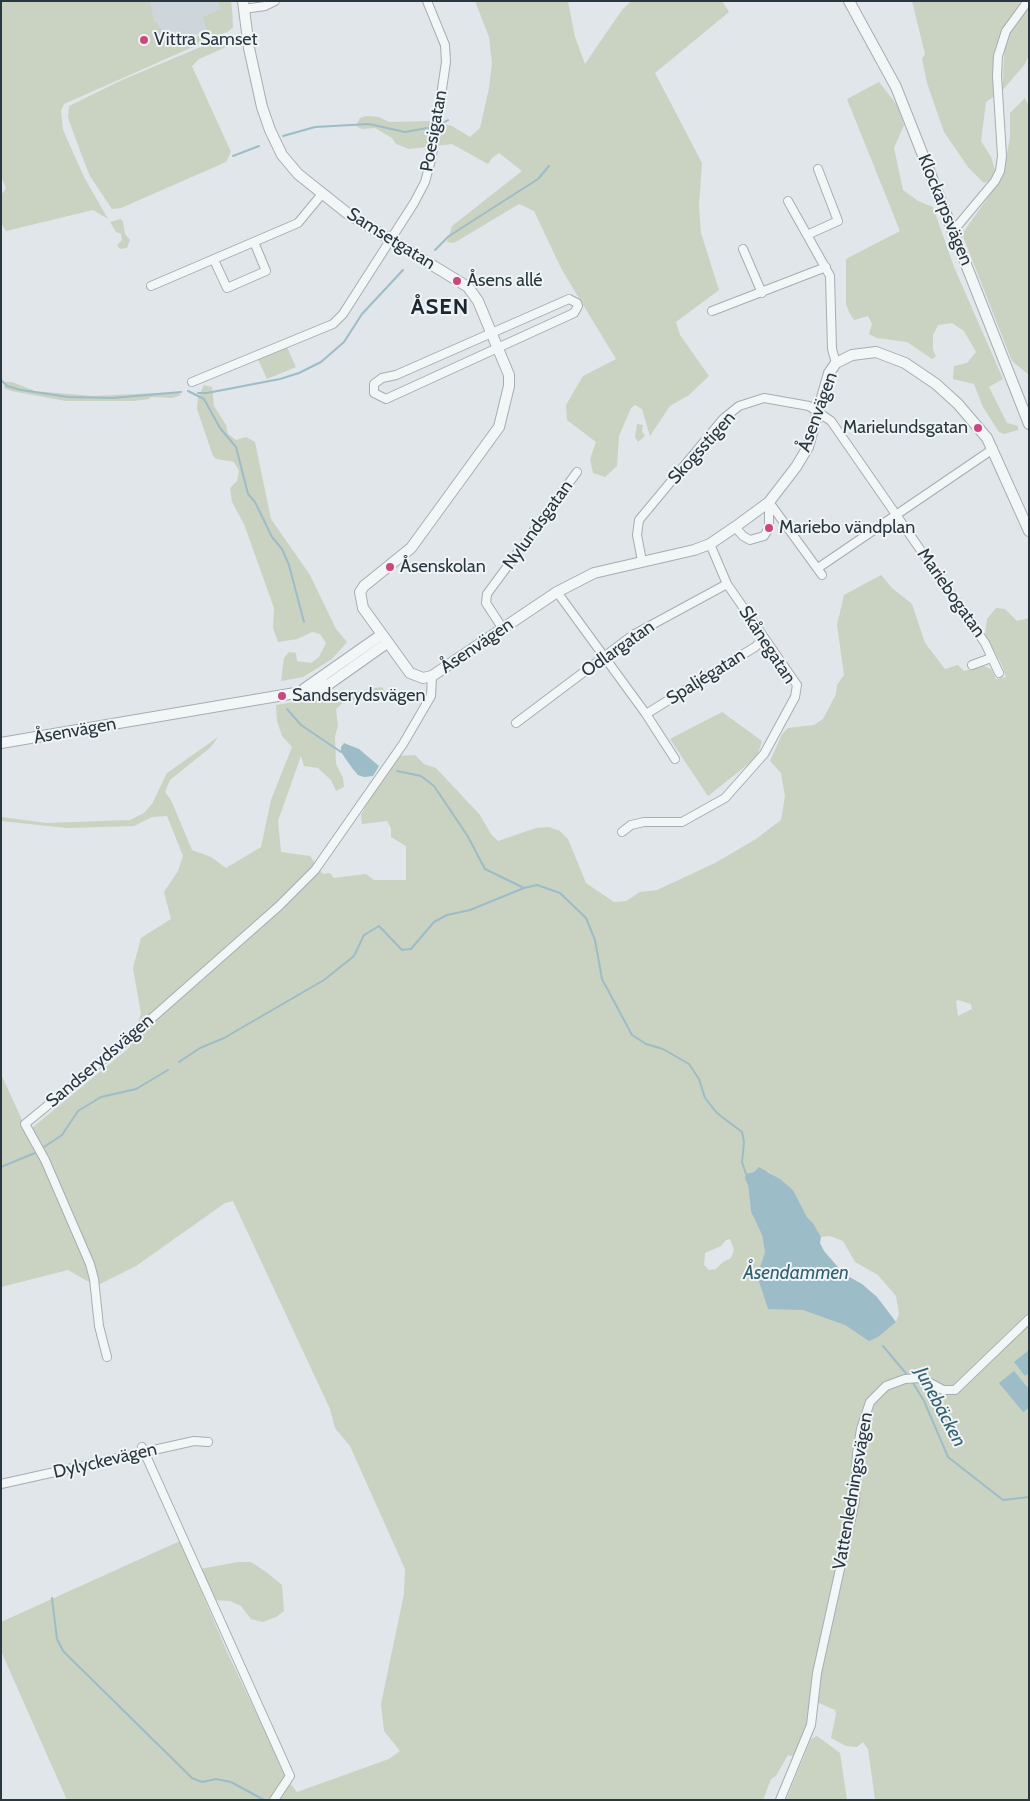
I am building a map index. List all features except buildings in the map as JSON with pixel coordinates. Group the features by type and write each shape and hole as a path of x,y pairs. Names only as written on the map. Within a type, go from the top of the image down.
{"street":[{"path":"244,5 265,6 275,1"},
{"name":"Poesigatan","path":"192,382 333,324 343,314 391,240 425,182 432,156 446,62 445,44 427,1"},
{"name":"Klockarpsvägen","path":"849,1 896,87 1029,424"},
{"path":"954,230 984,195 1000,171 1002,156 997,76 998,56 1006,31 1028,1"},
{"name":"Samsetgatan","path":"244,5 254,73 270,130 282,155 298,174 322,194 391,240 468,287 474,293 492,331 509,375 509,386 499,427 411,548 364,586 360,592 363,608 384,639"},
{"path":"808,235 838,222 818,169"},
{"path":"151,286 298,223 322,194"},
{"path":"788,201 826,267 832,287 832,349 836,363"},
{"path":"214,260 227,288 266,271 254,242"},
{"path":"743,249 762,293"},
{"path":"712,311 826,267"},
{"path":"572,299 578,306 574,313 386,399 374,394 374,384 377,380 396,375 492,331 566,300 572,299"},
{"name":"Åsenvägen","path":"1,743 313,690 329,684 384,639 410,673 423,678 432,676 557,592 594,573 680,554 710,544 735,528 769,502 796,467 808,447 827,379 836,363 852,355 864,352 888,355 905,362 936,384 958,404 987,438 1029,531"},
{"name":"Skogsstigen","path":"642,561 637,535 639,520 730,412 752,401 764,398 809,406 818,410"},
{"name":"Mariebogatan","path":"818,410 830,421 985,643 999,673"},
{"path":"769,502 820,572 993,450"},
{"name":"Nylundsgatan","path":"503,629 486,602 487,594 577,472"},
{"path":"735,528 750,540 764,536 769,528 769,502"},
{"name":"Skånegatan","path":"622,832 631,825 644,822 682,822 725,798 764,754 794,697 797,685 726,584 710,544"},
{"name":"Odlargatan","path":"516,724 633,635 726,584"},
{"path":"557,592 646,714 675,759"},
{"name":"Spaljégatan","path":"646,714 755,647 764,639"},
{"name":"Mariebogatan","path":"972,665 991,658"},
{"name":"Sandserydsvägen","path":"107,1358 99,1326 94,1279 90,1264 45,1160 25,1124 126,1041 272,912 315,870 403,744 431,696 432,676"},
{"name":"Vattenledningsvägen","path":"780,1800 811,1725 817,1673 855,1501 857,1452 861,1429 870,1402 886,1386 905,1379 917,1378 943,1390 955,1390 1029,1319"},
{"name":"Dylyckevägen","path":"1,1484 143,1450 194,1441 208,1442"},
{"path":"143,1450 290,1776 284,1781 274,1800"}],"shaded area":[{"name":"Vittra Samset","path":"87,1 231,1 233,18 109,75"}],"green space":[{"path":"1,1 150,1 154,22 156,22 172,47 207,32 203,17 221,9 217,1 231,1 233,27 229,31 64,104 61,111 63,130 84,177 108,219 93,210 6,231 1,223 1,195 6,188 1,177"},
{"path":"475,1 568,1 575,37 585,64 622,10 631,1 722,1 729,12 655,73 702,163 699,206 701,233 719,290 676,322 680,335 709,376 689,395 670,406 650,436 642,409 635,405 631,408 619,436 617,466 605,477 593,473 590,459 596,442 567,420 566,405 583,376 616,359 562,270 534,211 519,204 454,243 447,242 452,226 522,171 499,153 488,164 452,144 409,149 396,144 392,138 375,128 362,129 356,126 360,118 366,116 379,117 389,122 431,121 452,126 470,137 480,128 489,88 492,63 489,37"},
{"path":"912,1 1024,1 1003,30 996,49 995,96 986,102 981,141 991,157 995,170 990,180 984,183 968,167 944,132 927,83 922,59 925,54"},
{"path":"1029,8 1029,55 1025,64 1002,91 1005,41 1012,27"},
{"path":"215,41 224,41 226,47 199,59 192,66 231,152 226,162 121,208 112,209 90,176 68,118 69,106 122,80"},
{"path":"879,82 897,105 904,125 894,148 903,190 918,201 933,207 954,267 1003,379 989,387 1007,423 1018,426 1018,430 1004,434 999,432 983,407 974,384 953,379 954,366 967,363 976,352 964,331 952,323 938,325 933,335 933,350 936,356 932,359 907,342 877,338 869,334 872,324 868,316 854,320 849,312 846,304 846,259 900,231 847,99"},
{"path":"1025,98 1029,106 1029,375 1012,361 962,234 1002,178 1010,138 1010,113"},
{"path":"121,219 125,234 130,240 127,248 120,249 117,245 122,240 121,234 116,232 110,222"},
{"path":"286,345 296,367 267,379 257,357"},
{"path":"5,382 12,382 35,391 92,396 178,392 181,395 172,398 151,397 149,399 133,401 66,401 11,391 4,388"},
{"path":"204,385 212,387 214,406 226,425 228,434 236,440 246,437 255,442 271,519 310,575 336,629 347,642 332,659 303,677 281,681 284,658 289,652 296,653 297,661 311,663 319,657 326,643 320,634 312,632 297,639 278,642 273,628 274,608 244,524 232,502 230,488 237,481 239,471 234,462 217,459 213,456 197,409 198,398"},
{"path":"637,424 643,425 642,431 645,436 638,442 635,437"},
{"path":"881,575 892,588 912,604 925,643 945,669 958,665 964,671 984,666 991,669 996,679 1006,677 1002,665 985,635 987,619 996,608 1005,609 1017,621 1029,618 1029,1800 875,1800 868,1749 863,1742 857,1747 846,1746 831,1738 836,1714 835,1710 819,1703 811,1709 809,1723 796,1757 788,1755 776,1776 771,1779 763,1800 67,1800 1,1651 1,1622 180,1541 227,1652 289,1782 297,1792 389,1759 400,1751 384,1731 381,1704 404,1594 405,1569 350,1446 335,1428 330,1409 233,1201 225,1203 136,1266 96,1286 68,1270 1,1287 1,1074 22,1120 33,1127 129,1048 141,1014 133,968 141,938 171,919 164,892 178,871 183,856 167,816 152,817 134,826 67,828 1,821 1,817 47,823 130,820 144,813 152,804 167,773 218,737 211,747 170,780 165,792 171,800 192,850 211,857 226,868 261,847 271,800 292,747 282,736 277,721 276,705 382,687 386,693 376,701 346,700 336,709 338,726 335,736 336,764 343,778 344,787 336,791 331,780 318,768 304,766 301,756 278,821 281,852 310,856 323,874 330,873 334,878 366,874 374,880 406,880 406,846 391,837 391,828 387,821 362,824 361,815 385,771 399,756 415,755 424,764 436,768 480,815 491,834 498,841 536,828 549,827 560,831 568,839 586,883 614,902 626,901 640,892 657,890 715,863 756,839 781,820 785,796 781,773 770,761 782,734 788,728 814,725 823,719 836,694 837,685 844,675 837,625 844,595","holes":["956,1001 971,1004 972,1009 958,1016","768,1171 793,1190 807,1217 821,1237 830,1236 843,1241 855,1262 878,1275 896,1296 899,1314 896,1322 796,1309 768,1309 757,1276 765,1252 762,1235 751,1212 748,1185","730,1239 734,1250 731,1258 723,1262 716,1269 709,1270 704,1265 705,1253 721,1246 726,1240"]},
{"path":"722,712 762,741 757,757 708,796 670,739"},
{"path":"238,1562 251,1562 282,1585 284,1611 276,1617 263,1622 251,1619 241,1606 230,1601 213,1600 200,1569"},
{"path":"817,1736 840,1753 847,1800 786,1800 811,1739"}],"water":[{"path":"344,743 359,749 379,766 373,776 364,777 358,775 341,752 341,747"},
{"name":"Åsendammen","path":"759,1167 780,1179 793,1190 807,1217 821,1237 820,1243 824,1251 844,1274 862,1284 877,1297 896,1322 878,1337 869,1341 845,1325 803,1310 768,1309 757,1276 765,1252 762,1235 751,1212 748,1185 745,1179 746,1174 754,1172"},
{"path":"1029,1350 1029,1373 1025,1376 1014,1362"},
{"path":"1014,1371 1029,1389 1029,1408 1023,1412 999,1383"}],"waterway":[{"path":"440,125 448,120"},
{"path":"283,136 315,127 369,124 405,132 433,127"},
{"path":"233,156 259,146"},
{"path":"435,250 449,236 538,179 549,166"},
{"path":"198,393 207,393 280,379 299,373 321,362 344,342 362,314 403,270"},
{"path":"1,380 7,386 21,390 68,397 113,398 181,392"},
{"path":"188,391 204,399 220,428 236,447 248,494 255,502 272,537 282,549 289,565 304,622"},
{"path":"287,709 301,725 341,752"},
{"path":"397,771 421,776 434,786 467,835 485,869 524,888 537,885 560,893 586,918 595,940 602,979 632,1035 646,1044 663,1049 689,1064 699,1079 705,1098 717,1113 742,1132 744,1142 742,1162 746,1174"},
{"path":"179,1062 200,1048 224,1038 324,980 354,956 364,935 379,926 402,950 411,949 434,922 447,915 470,910 524,888"},
{"path":"44,1147 62,1135 78,1111 101,1097 136,1089 168,1070"},
{"path":"1,1167 35,1153"},
{"name":"Junebäcken","path":"883,1346 909,1377"},
{"name":"Junebäcken","path":"912,1381 924,1401 948,1457 1003,1500 1029,1497"},
{"path":"52,1598 57,1639 63,1651 192,1778 202,1782 216,1779 231,1782 264,1800"}],"place":[{"name":"Vittra Samset","path":"144,40"},
{"name":"Åsens allé","path":"457,281"},
{"name":"Marielundsgatan","path":"978,428"},
{"name":"Mariebo vändplan","path":"769,528"},
{"name":"Åsenskolan","path":"390,567"},
{"name":"Sandserydsvägen","path":"282,696"}],"district":[{"name":"ÅSEN","path":"440,308"}]}
